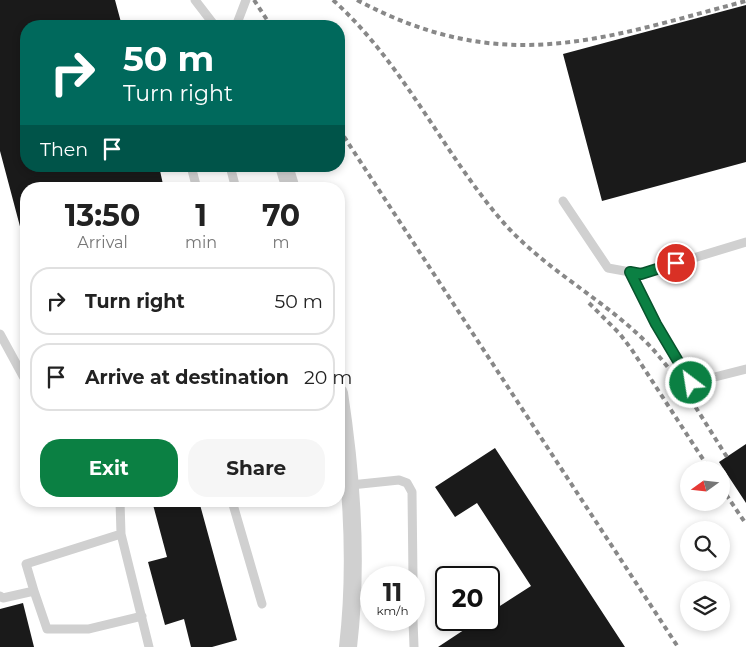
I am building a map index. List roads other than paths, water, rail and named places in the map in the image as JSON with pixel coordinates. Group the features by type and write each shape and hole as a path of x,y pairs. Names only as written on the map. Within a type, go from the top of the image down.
{"street":[{"path":"345,439 351,485 354,544 352,610 348,647"}],"lane":[{"path":"195,0 210,20"},
{"path":"238,20 246,0"},
{"path":"563,201 608,268 641,274 746,242"},
{"path":"630,272 656,324 691,383 746,369"},
{"path":"0,334 20,371"},
{"path":"351,485 399,480 407,483 412,492 413,566"},
{"path":"120,507 121,534 149,647"},
{"path":"234,507 262,604"},
{"path":"121,534 26,564 46,629 88,629 142,616"},
{"path":"0,596 3,598 34,591"},
{"path":"413,631 414,647"}],"railway":[{"path":"254,0 267,20"},
{"path":"333,0 380,51 480,194 502,221 535,253 627,324 644,340 678,381 727,457"},
{"path":"357,0 409,24 458,38 505,44 550,44 596,38 643,28 746,1"},
{"path":"345,138 678,647"},
{"path":"589,303 620,334 632,350 704,461"},
{"path":"730,500 746,524"}]}
